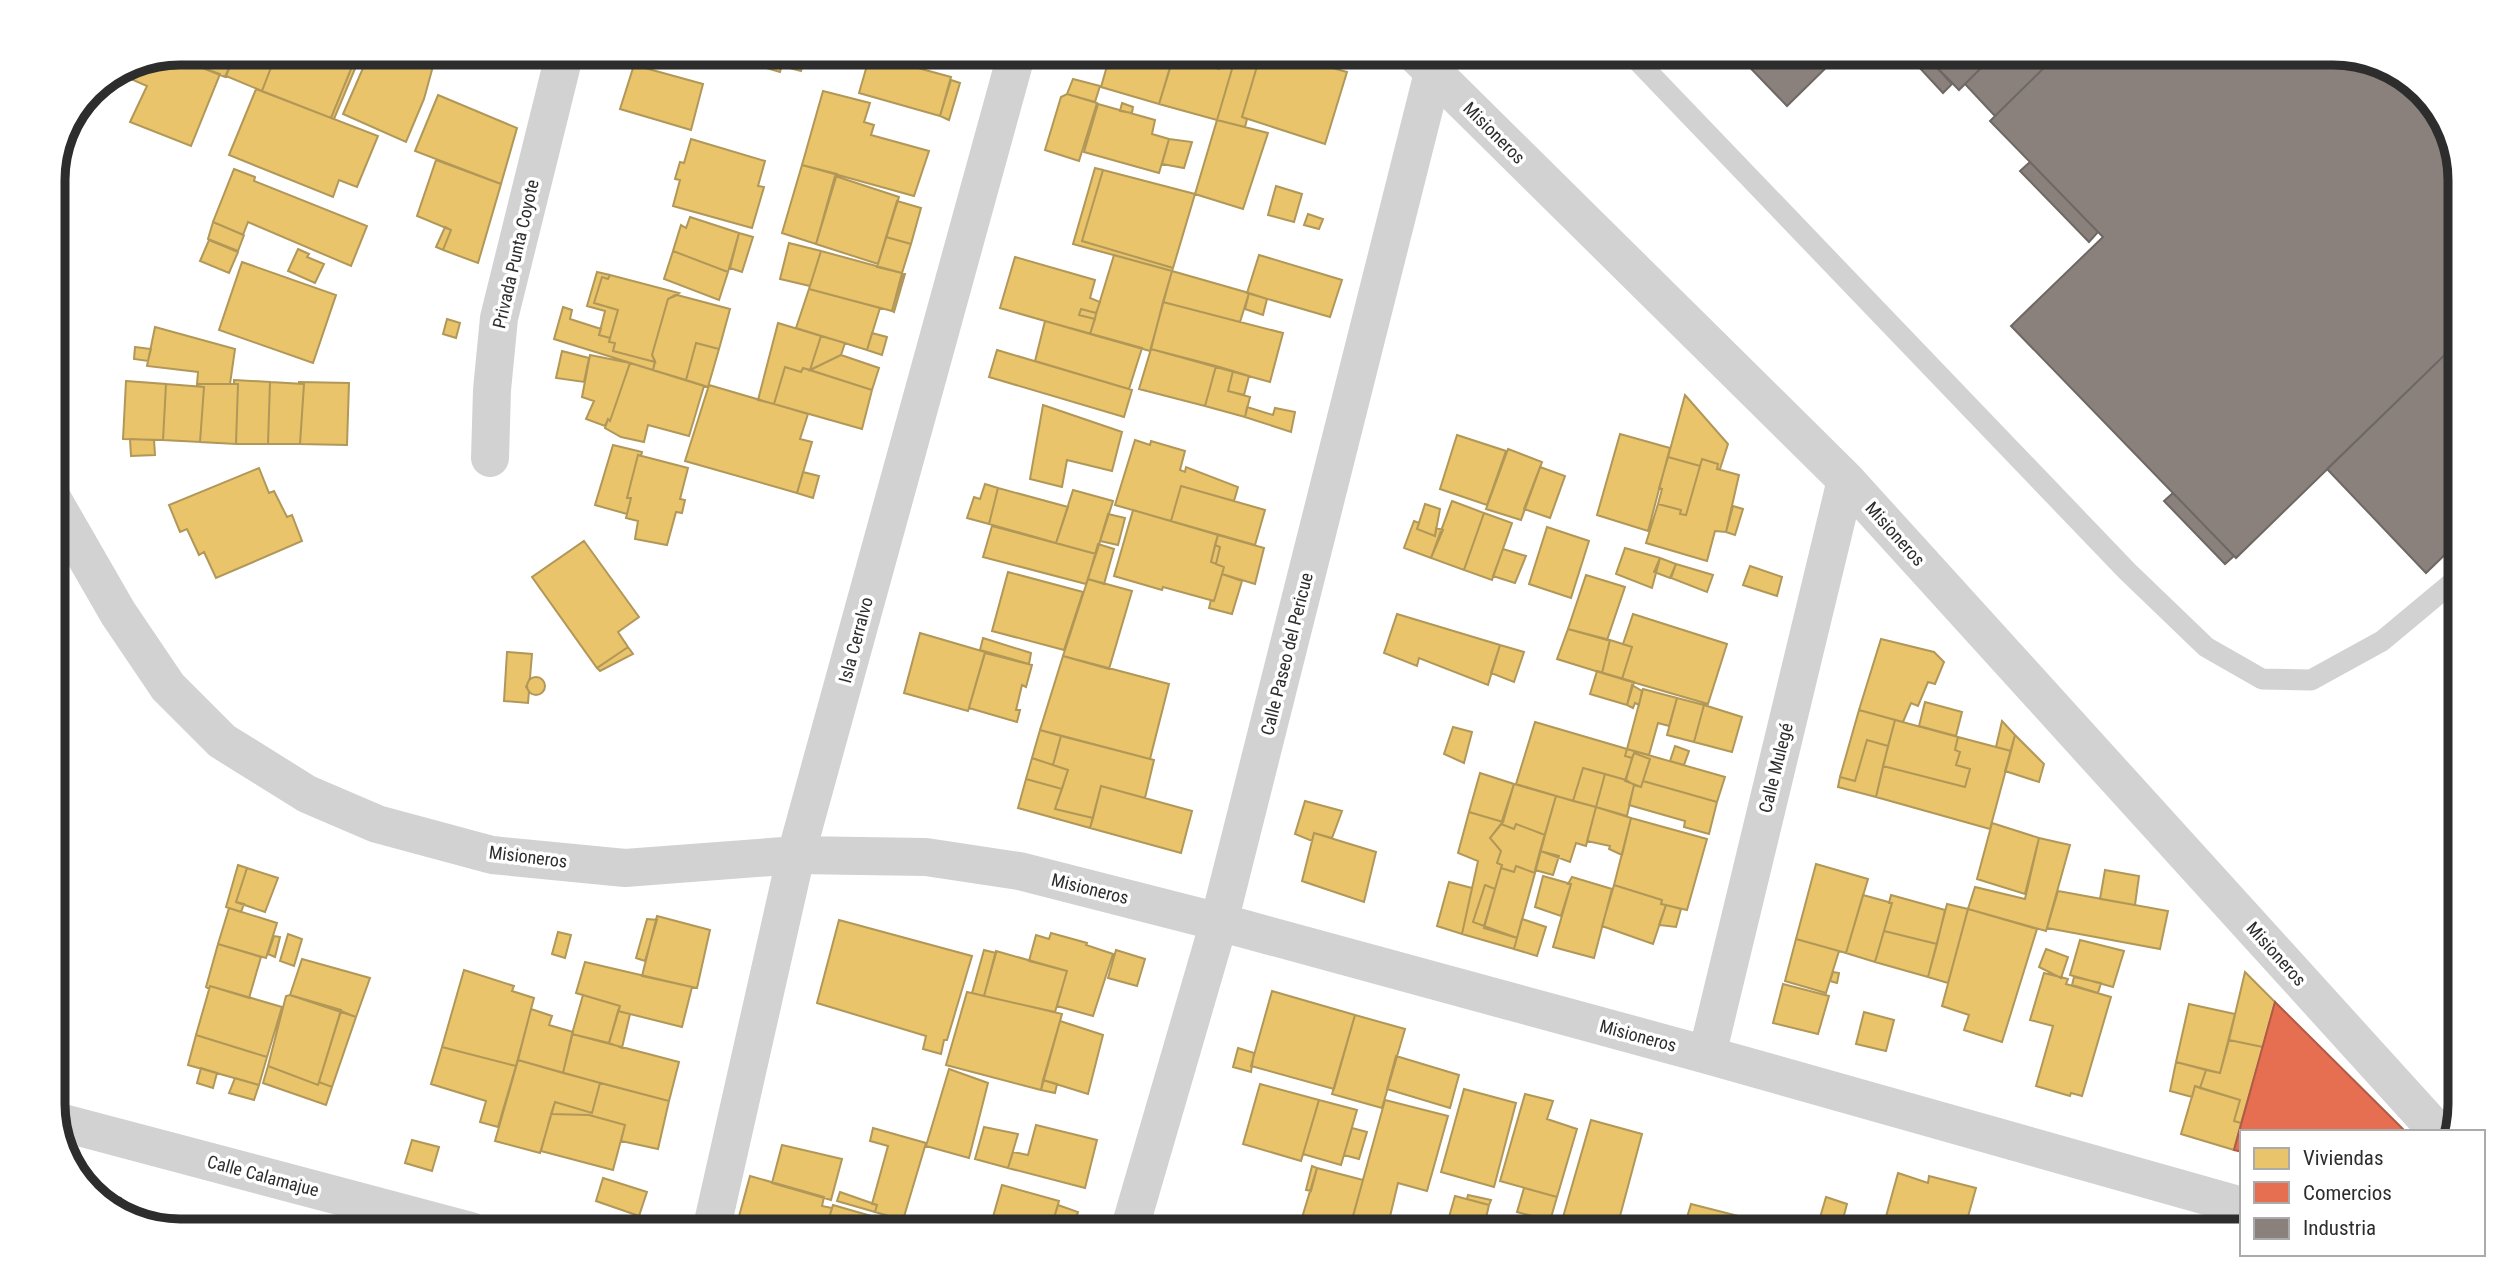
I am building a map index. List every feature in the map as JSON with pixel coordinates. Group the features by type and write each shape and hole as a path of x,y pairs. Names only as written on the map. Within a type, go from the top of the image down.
{"street":[{"name":"Privada Punta Coyote","path":"490,458 492,390 499,318 562,65"},
{"name":"Isla Cerralvo","path":"714,1219 796,855 1013,65"},
{"name":"Calle Paseo del Pericue","path":"1133,1219 1220,922 1423,65"},
{"name":"Misioneros","path":"1425,65 1846,480 2436,1130"},
{"name":"Calle Mulegé","path":"1707,1055 1846,480"},
{"name":"Misioneros","path":"65,521 118,613 168,687 222,741 307,794 377,824 492,855 625,868 796,855 926,857 1006,869 1220,922 1707,1055 2240,1205"},
{"name":"Calle Calamajue","path":"67,1124 426,1219"}],"lane":[{"path":"1641,65 2127,571 2206,647 2262,678 2311,680 2382,641 2448,586"}],"building: Viviendas":[{"path":"180,65 196,65 220,74 191,146 130,122 147,86 128,78 158,67"},
{"path":"195,65 230,65 225,77"},
{"path":"231,65 272,65 262,91 226,76"},
{"path":"272,65 353,65 331,118 262,91"},
{"path":"353,65 357,65 334,119 331,118"},
{"path":"364,65 433,66 424,99 406,142 343,114"},
{"path":"634,65 703,84 691,130 620,109"},
{"path":"757,65 782,65 780,72"},
{"path":"782,65 803,65 801,71"},
{"path":"867,65 907,65 951,77 940,116 859,93"},
{"path":"1107,65 1171,65 1159,104 1101,87"},
{"path":"1171,65 1207,65 1219,69 1220,65 1233,65 1217,120 1159,104"},
{"path":"1233,65 1257,65 1242,117 1247,119 1245,127 1217,120"},
{"path":"1257,65 1321,65 1347,72 1325,144 1242,117"},
{"path":"1073,79 1100,86 1095,102 1067,94"},
{"path":"951,80 960,83 949,120 940,116"},
{"path":"256,89 378,136 357,187 339,180 333,197 229,155"},
{"path":"823,91 870,103 864,122 874,125 871,135 929,151 914,196 802,165"},
{"path":"1067,94 1097,103 1079,161 1045,150 1061,97"},
{"path":"438,95 517,128 501,184 415,151"},
{"path":"1122,103 1133,107 1132,113 1120,111"},
{"path":"1098,104 1155,120 1152,134 1169,139 1159,173 1084,152"},
{"path":"1217,120 1268,133 1243,209 1195,194"},
{"path":"691,139 765,161 758,186 764,187 752,228 673,206 680,180 675,179 680,162 684,163"},
{"path":"1169,139 1192,142 1184,168 1162,164"},
{"path":"436,160 501,184 478,263 443,250 451,230 417,216"},
{"path":"802,165 837,174 816,244 782,233"},
{"path":"1095,168 1103,170 1082,241 1173,268 1172,271 1073,244"},
{"path":"234,169 255,177 254,181 367,226 351,266 248,222 243,235 213,222"},
{"path":"1103,170 1195,194 1173,268 1082,241"},
{"path":"835,176 899,197 878,264 816,244"},
{"path":"1276,186 1302,194 1294,222 1268,215"},
{"path":"897,201 921,208 911,244 886,237"},
{"path":"1308,214 1323,219 1319,229 1304,225"},
{"path":"690,217 739,233 728,272 673,251 681,225 686,228"},
{"path":"213,222 244,235 238,251 208,239"},
{"path":"445,227 451,230 443,250 436,247"},
{"path":"739,233 753,237 742,272 730,268"},
{"path":"886,237 911,244 902,273 877,267"},
{"path":"209,240 238,252 229,273 200,261"},
{"path":"789,243 821,251 810,286 780,279"},
{"path":"298,249 309,254 307,257 324,264 315,283 288,271"},
{"path":"673,251 728,272 719,300 664,279"},
{"path":"821,251 902,273 892,311 809,289"},
{"path":"1114,255 1172,271 1150,351 1090,334"},
{"path":"1259,255 1342,280 1330,317 1247,293"},
{"path":"1015,257 1095,280 1090,298 1100,302 1096,313 1081,309 1079,315 1095,319 1090,334 1000,308"},
{"path":"242,262 336,295 313,363 219,330"},
{"path":"1172,271 1249,293 1240,322 1163,302"},
{"path":"597,272 610,275 608,279 602,277 594,303 618,310 610,338 599,335 605,311 587,306"},
{"path":"905,274 894,312 892,311"},
{"path":"610,275 679,293 668,299 652,355 655,362 613,351 615,343 609,342 618,310 594,303 602,277 608,279"},
{"path":"809,289 880,308 867,350 796,328"},
{"path":"1249,293 1267,299 1263,315 1245,309"},
{"path":"677,295 730,309 719,349 696,343 686,380 653,370 655,361 652,355 668,299"},
{"path":"1163,302 1283,333 1270,382 1151,349"},
{"path":"563,307 572,310 570,319 601,329 599,335 610,338 609,342 615,343 613,351 655,362 653,370 554,339"},
{"path":"1081,309 1096,313 1095,319 1079,315"},
{"path":"447,319 460,323 456,338 443,334"},
{"path":"1045,321 1142,348 1129,389 1035,361"},
{"path":"778,323 821,336 810,370 803,368 801,372 785,367 774,404 758,400"},
{"path":"155,327 235,349 230,384 197,384 198,372 147,366"},
{"path":"872,333 887,337 882,355 867,350"},
{"path":"821,336 845,343 841,355 810,370"},
{"path":"696,343 719,349 708,387 686,380"},
{"path":"135,347 151,349 148,361 134,359"},
{"path":"1151,349 1216,366 1205,406 1139,389"},
{"path":"997,350 1132,390 1124,417 989,377"},
{"path":"562,351 589,358 584,382 556,378"},
{"path":"590,355 630,363 610,421 608,419 605,426 586,419 594,401 582,397"},
{"path":"841,355 879,368 872,390 810,370"},
{"path":"630,363 704,386 689,436 648,425 644,442 621,437 605,428 608,419 610,421"},
{"path":"1216,366 1233,371 1228,391 1250,397 1245,417 1205,406"},
{"path":"785,367 801,372 803,368 872,390 862,429 774,404"},
{"path":"1233,371 1249,376 1244,395 1228,391"},
{"path":"234,380 270,382 268,444 236,444 238,384 234,384"},
{"path":"126,381 166,384 163,440 123,439"},
{"path":"270,382 304,384 300,444 268,444"},
{"path":"299,382 349,383 347,445 300,444 304,384"},
{"path":"166,384 204,387 200,442 163,440"},
{"path":"197,384 238,384 236,444 200,442 204,387"},
{"path":"709,385 808,414 800,439 812,442 797,493 685,461"},
{"path":"1685,395 1728,444 1720,469 1717,469 1718,464 1702,459 1700,466 1668,457"},
{"path":"1043,405 1122,432 1112,471 1067,460 1062,487 1030,479"},
{"path":"1247,407 1273,415 1275,408 1295,412 1291,432 1245,417"},
{"path":"1620,434 1670,448 1648,531 1597,515"},
{"path":"1457,435 1506,451 1487,505 1440,489"},
{"path":"130,439 154,440 155,455 131,456"},
{"path":"1135,440 1150,445 1151,441 1185,451 1180,470 1185,472 1186,467 1238,487 1234,501 1181,486 1171,521 1115,505"},
{"path":"613,445 642,452 641,456 638,455 627,498 631,498 627,514 595,505"},
{"path":"1508,449 1542,462 1521,520 1486,509"},
{"path":"638,455 688,468 680,499 685,500 682,513 676,512 667,545 635,539 638,521 626,518 631,498 627,498"},
{"path":"1668,457 1700,466 1686,515 1680,514 1681,510 1658,504 1662,489 1659,488"},
{"path":"1702,459 1718,464 1717,469 1739,475 1726,532 1715,531 1707,561 1646,543 1658,504 1681,510 1680,514 1686,515"},
{"path":"1540,467 1565,476 1550,518 1524,509"},
{"path":"259,468 269,493 274,491 287,517 292,515 302,541 216,578 204,552 199,555 187,529 180,532 169,505"},
{"path":"803,472 819,476 813,498 797,493"},
{"path":"985,484 998,488 989,524 967,518 974,497 980,499"},
{"path":"1181,486 1265,510 1255,545 1171,521"},
{"path":"998,488 1068,507 1056,543 989,524"},
{"path":"1073,490 1113,501 1096,554 1056,543"},
{"path":"1452,501 1484,513 1464,570 1431,558"},
{"path":"1425,504 1440,509 1435,536 1417,529"},
{"path":"1733,506 1743,509 1735,535 1726,532"},
{"path":"1133,510 1218,535 1211,562 1224,567 1214,601 1114,576"},
{"path":"1484,513 1512,523 1492,580 1464,570"},
{"path":"1108,514 1125,518 1118,545 1100,541"},
{"path":"1414,521 1419,523 1417,529 1435,536 1436,528 1443,530 1431,558 1404,548"},
{"path":"992,526 1096,554 1086,584 983,557"},
{"path":"1547,527 1589,541 1571,598 1529,584"},
{"path":"1218,535 1264,548 1255,584 1222,574 1224,567 1216,564 1220,547 1215,545"},
{"path":"584,541 639,617 618,632 628,647 597,668 532,577"},
{"path":"1098,544 1114,549 1104,584 1088,579"},
{"path":"1215,545 1220,547 1216,564 1211,562"},
{"path":"1625,548 1660,558 1652,588 1616,574"},
{"path":"1503,549 1526,556 1515,583 1493,576"},
{"path":"1660,558 1676,564 1670,578 1654,572"},
{"path":"1676,564 1713,575 1707,592 1671,578"},
{"path":"1750,566 1782,577 1777,596 1743,585"},
{"path":"1008,572 1083,592 1064,650 992,631"},
{"path":"1222,574 1242,581 1232,614 1209,608 1211,600 1214,601"},
{"path":"1586,575 1625,587 1607,640 1568,629"},
{"path":"1088,579 1132,591 1109,669 1063,656"},
{"path":"1397,614 1500,645 1488,685 1419,658 1417,666 1384,653"},
{"path":"1633,614 1727,644 1708,704 1622,679 1632,647 1623,644"},
{"path":"1568,629 1610,640 1602,673 1557,659"},
{"path":"920,633 985,652 968,711 904,693"},
{"path":"983,638 1031,653 1029,664 980,650"},
{"path":"1881,639 1934,652 1944,662 1935,684 1928,682 1918,706 1911,703 1903,722 1859,710"},
{"path":"1610,640 1632,647 1622,679 1602,673"},
{"path":"1500,645 1524,652 1514,682 1491,673"},
{"path":"628,647 633,654 600,671 597,668"},
{"path":"507,652 532,654 530,678 526,687 529,691 528,703 504,701"},
{"path":"985,653 1032,665 1026,687 1022,685 1016,710 1020,710 1017,722 969,708"},
{"path":"1063,656 1169,684 1150,759 1040,730"},
{"path":"1597,671 1634,682 1627,705 1590,694"},
{"path":"532,677 540,677 545,686 543,693 532,695 527,690 527,682"},
{"path":"1632,685 1642,691 1639,705 1635,703 1633,708 1627,705"},
{"path":"1643,689 1677,698 1669,726 1658,723 1649,755 1627,749"},
{"path":"1677,698 1704,705 1694,742 1667,735"},
{"path":"1925,702 1962,712 1956,736 1919,726"},
{"path":"1704,705 1742,717 1732,752 1694,742"},
{"path":"1859,710 1895,720 1888,746 1867,740 1855,781 1840,777"},
{"path":"1895,720 1958,737 1955,750 1960,752 1956,765 1970,769 1965,787 1883,766"},
{"path":"2002,721 2015,735 2011,751 1996,747"},
{"path":"1535,722 1627,749 1625,756 1632,758 1626,780 1583,768 1573,801 1516,784"},
{"path":"1453,727 1472,732 1464,763 1444,754"},
{"path":"1040,730 1061,736 1053,765 1032,758"},
{"path":"2015,735 2044,764 2039,782 2005,771"},
{"path":"1061,736 1154,760 1145,798 1101,786 1093,818 1055,809 1068,770 1053,765"},
{"path":"1958,737 2011,751 1990,829 1876,797 1883,766 1965,787 1970,769 1956,765 1960,752 1955,750"},
{"path":"1867,740 1888,746 1876,797 1838,787 1840,777 1855,781"},
{"path":"1675,746 1689,751 1684,765 1670,761"},
{"path":"1627,749 1725,777 1717,802 1643,781 1650,759 1634,753 1632,758 1625,756"},
{"path":"1634,753 1650,759 1641,787 1625,781"},
{"path":"1032,758 1068,770 1062,789 1026,779"},
{"path":"1583,768 1605,774 1596,807 1573,801"},
{"path":"1480,773 1514,784 1503,822 1469,812"},
{"path":"1605,774 1634,785 1627,816 1596,807"},
{"path":"1026,779 1062,789 1055,809 1093,818 1090,828 1018,808"},
{"path":"1643,781 1717,802 1709,834 1684,827 1685,821 1629,805 1634,785 1641,787"},
{"path":"1514,784 1556,796 1545,835 1516,824 1514,829 1501,824"},
{"path":"1101,786 1192,811 1181,853 1090,828"},
{"path":"1556,796 1596,807 1586,846 1576,843 1570,862 1540,851"},
{"path":"1305,801 1342,811 1332,838 1314,833 1312,841 1295,834"},
{"path":"1596,807 1631,818 1622,855 1609,849 1610,846 1587,841"},
{"path":"1469,812 1503,822 1490,838 1501,851 1497,863 1502,865 1495,889 1485,885 1473,922 1517,938 1514,949 1462,934 1478,861 1458,853"},
{"path":"1631,818 1707,839 1687,910 1661,904 1662,900 1614,885"},
{"path":"1992,823 2039,838 2025,894 1977,879"},
{"path":"1501,824 1514,829 1516,824 1545,835 1535,873 1516,866 1514,872 1501,868 1502,865 1497,863 1501,851 1490,838"},
{"path":"1314,833 1376,852 1364,902 1302,881"},
{"path":"2039,838 2070,845 2046,931 1968,909 1975,887 2025,899"},
{"path":"1540,851 1559,856 1553,875 1535,870"},
{"path":"1816,864 1868,879 1846,953 1796,939"},
{"path":"238,865 247,868 236,902 244,904 241,912 226,907"},
{"path":"1516,866 1535,873 1517,938 1484,928 1501,868 1514,872"},
{"path":"247,868 278,878 265,912 236,902"},
{"path":"2105,870 2139,876 2135,905 2100,899"},
{"path":"1543,876 1571,884 1561,916 1535,907"},
{"path":"1572,877 1612,889 1594,958 1553,947"},
{"path":"1449,882 1472,888 1462,934 1437,926"},
{"path":"1485,885 1495,889 1484,926 1473,922"},
{"path":"1614,885 1662,900 1661,904 1666,905 1653,944 1602,926"},
{"path":"2058,891 2168,911 2160,949 2047,928"},
{"path":"1863,895 1892,903 1875,962 1846,953"},
{"path":"1891,895 1945,910 1937,944 1884,931 1892,903 1889,903"},
{"path":"1947,904 1968,909 1948,983 1928,977"},
{"path":"1666,905 1681,909 1676,927 1659,925"},
{"path":"229,908 277,923 266,958 218,944"},
{"path":"1968,909 2037,929 2002,1042 1964,1030 1969,1015 1942,1006"},
{"path":"657,916 710,930 697,988 642,976"},
{"path":"647,919 657,920 645,961 636,958"},
{"path":"1522,919 1546,927 1537,956 1514,949"},
{"path":"839,920 972,956 941,1054 923,1049 926,1036 817,1003"},
{"path":"1884,931 1937,944 1928,977 1875,962"},
{"path":"558,932 571,935 565,958 552,954"},
{"path":"1051,933 1113,954 1093,1016 1057,1006 1067,971 1029,961 1036,935 1049,939"},
{"path":"288,934 302,939 294,966 280,961"},
{"path":"274,936 280,937 275,957 268,954"},
{"path":"1796,939 1839,951 1826,993 1785,981"},
{"path":"2080,940 2124,951 2113,987 2070,975"},
{"path":"218,944 261,957 249,998 206,987"},
{"path":"2046,949 2068,957 2061,978 2039,967"},
{"path":"984,950 996,953 984,996 972,993"},
{"path":"1116,950 1145,959 1137,986 1108,978"},
{"path":"996,951 1067,971 1055,1012 984,996"},
{"path":"302,959 370,978 356,1017 290,995"},
{"path":"585,962 692,987 682,1027 618,1011 620,1006 576,993"},
{"path":"464,970 514,986 512,991 534,998 516,1066 442,1047"},
{"path":"1833,972 1839,973 1837,983 1830,981"},
{"path":"2245,972 2275,1002 2263,1047 2229,1040"},
{"path":"2044,973 2068,979 2066,984 2111,997 2082,1096 2071,1093 2070,1096 2036,1086 2053,1026 2030,1020"},
{"path":"2074,977 2101,983 2098,993 2072,985"},
{"path":"1783,984 1829,996 1818,1034 1773,1023"},
{"path":"210,986 282,1007 267,1057 196,1035"},
{"path":"1272,991 1355,1015 1334,1089 1251,1066"},
{"path":"967,992 1062,1014 1041,1090 946,1065"},
{"path":"583,995 620,1006 609,1043 572,1034"},
{"path":"286,996 341,1010 318,1085 268,1066"},
{"path":"2189,1004 2235,1014 2220,1073 2176,1062"},
{"path":"531,1009 552,1016 549,1025 573,1032 563,1073 518,1060"},
{"path":"341,1011 356,1017 332,1087 319,1082"},
{"path":"618,1011 630,1014 622,1048 609,1043"},
{"path":"1864,1012 1894,1020 1886,1051 1856,1044"},
{"path":"1355,1015 1405,1029 1382,1108 1332,1094"},
{"path":"1060,1021 1103,1035 1088,1094 1043,1080"},
{"path":"572,1034 679,1062 669,1101 563,1073"},
{"path":"196,1035 267,1057 259,1085 188,1065"},
{"path":"2229,1040 2263,1047 2241,1123 2234,1121 2240,1100 2200,1088 2206,1070 2220,1073"},
{"path":"442,1047 516,1066 498,1127 480,1122 486,1101 431,1084"},
{"path":"1238,1048 1254,1053 1251,1072 1233,1067"},
{"path":"1396,1056 1459,1075 1450,1108 1387,1089"},
{"path":"518,1060 600,1083 592,1113 555,1102 540,1153 495,1141"},
{"path":"2176,1062 2206,1070 2200,1088 2195,1086 2192,1097 2170,1091"},
{"path":"268,1066 318,1085 319,1082 332,1087 326,1105 263,1083"},
{"path":"201,1068 217,1073 213,1088 197,1083"},
{"path":"949,1069 988,1083 969,1158 926,1146"},
{"path":"235,1078 259,1085 254,1100 229,1093"},
{"path":"1043,1080 1057,1084 1055,1093 1041,1090"},
{"path":"600,1083 669,1101 658,1149 621,1141 625,1125 589,1115 551,1114 555,1102 592,1113"},
{"path":"1260,1084 1319,1100 1301,1161 1243,1144"},
{"path":"2195,1086 2240,1100 2234,1121 2241,1123 2234,1150 2181,1134"},
{"path":"1464,1089 1516,1103 1494,1187 1441,1172"},
{"path":"1525,1094 1553,1101 1547,1119 1577,1129 1557,1197 1500,1181"},
{"path":"1319,1100 1357,1110 1341,1165 1303,1154"},
{"path":"1385,1100 1448,1116 1427,1191 1398,1183 1389,1219 1353,1216"},
{"path":"551,1114 589,1115 625,1125 613,1170 541,1151"},
{"path":"1591,1120 1642,1134 1619,1219 1562,1219"},
{"path":"1036,1125 1097,1140 1085,1188 1008,1168 1013,1152 1028,1155"},
{"path":"984,1127 1018,1134 1008,1168 975,1159"},
{"path":"873,1128 926,1143 903,1219 875,1212 877,1205 872,1204 888,1146 870,1141"},
{"path":"1352,1128 1367,1132 1359,1159 1344,1155"},
{"path":"412,1140 439,1147 432,1171 405,1163"},
{"path":"782,1145 842,1159 831,1200 772,1183"},
{"path":"1312,1166 1317,1168 1311,1191 1306,1190"},
{"path":"1317,1168 1363,1180 1352,1219 1302,1219"},
{"path":"1898,1173 1928,1183 1929,1176 1976,1188 1967,1219 1885,1219"},
{"path":"750,1176 824,1197 822,1206 832,1208 829,1219 738,1219"},
{"path":"603,1178 647,1192 639,1216 596,1201"},
{"path":"1002,1185 1059,1201 1054,1219 992,1219"},
{"path":"1524,1188 1557,1197 1551,1219 1517,1212"},
{"path":"840,1192 877,1205 875,1212 837,1201"},
{"path":"108,1194 121,1198 120,1202"},
{"path":"1468,1195 1491,1200 1489,1205 1467,1199"},
{"path":"1455,1196 1489,1205 1486,1219 1448,1219"},
{"path":"1826,1197 1847,1204 1843,1219 1820,1219"},
{"path":"1691,1204 1750,1219 1687,1219"},
{"path":"833,1205 882,1219 829,1219"},
{"path":"1058,1205 1078,1212 1076,1219 1054,1219"}],"building: Comercios":[{"path":"2275,1002 2404,1130 2240,1130 2240,1152 2234,1150"}],"building: Industria":[{"path":"1748,65 1829,65 1787,106"},
{"path":"1917,65 1934,65 1952,84 1943,93"},
{"path":"1935,65 1984,65 1959,90"},
{"path":"1984,65 2047,65 1995,116 1965,84"},
{"path":"2047,65 2333,65 2355,67 2384,77 2409,93 2420,104 2436,129 2446,158 2448,352 2236,558 2011,326 2103,237 1990,121"},
{"path":"2030,162 2098,232 2089,242 2020,171"},
{"path":"2448,352 2448,552 2426,573 2327,469"},
{"path":"2173,493 2234,556 2225,564 2164,501"}]}
